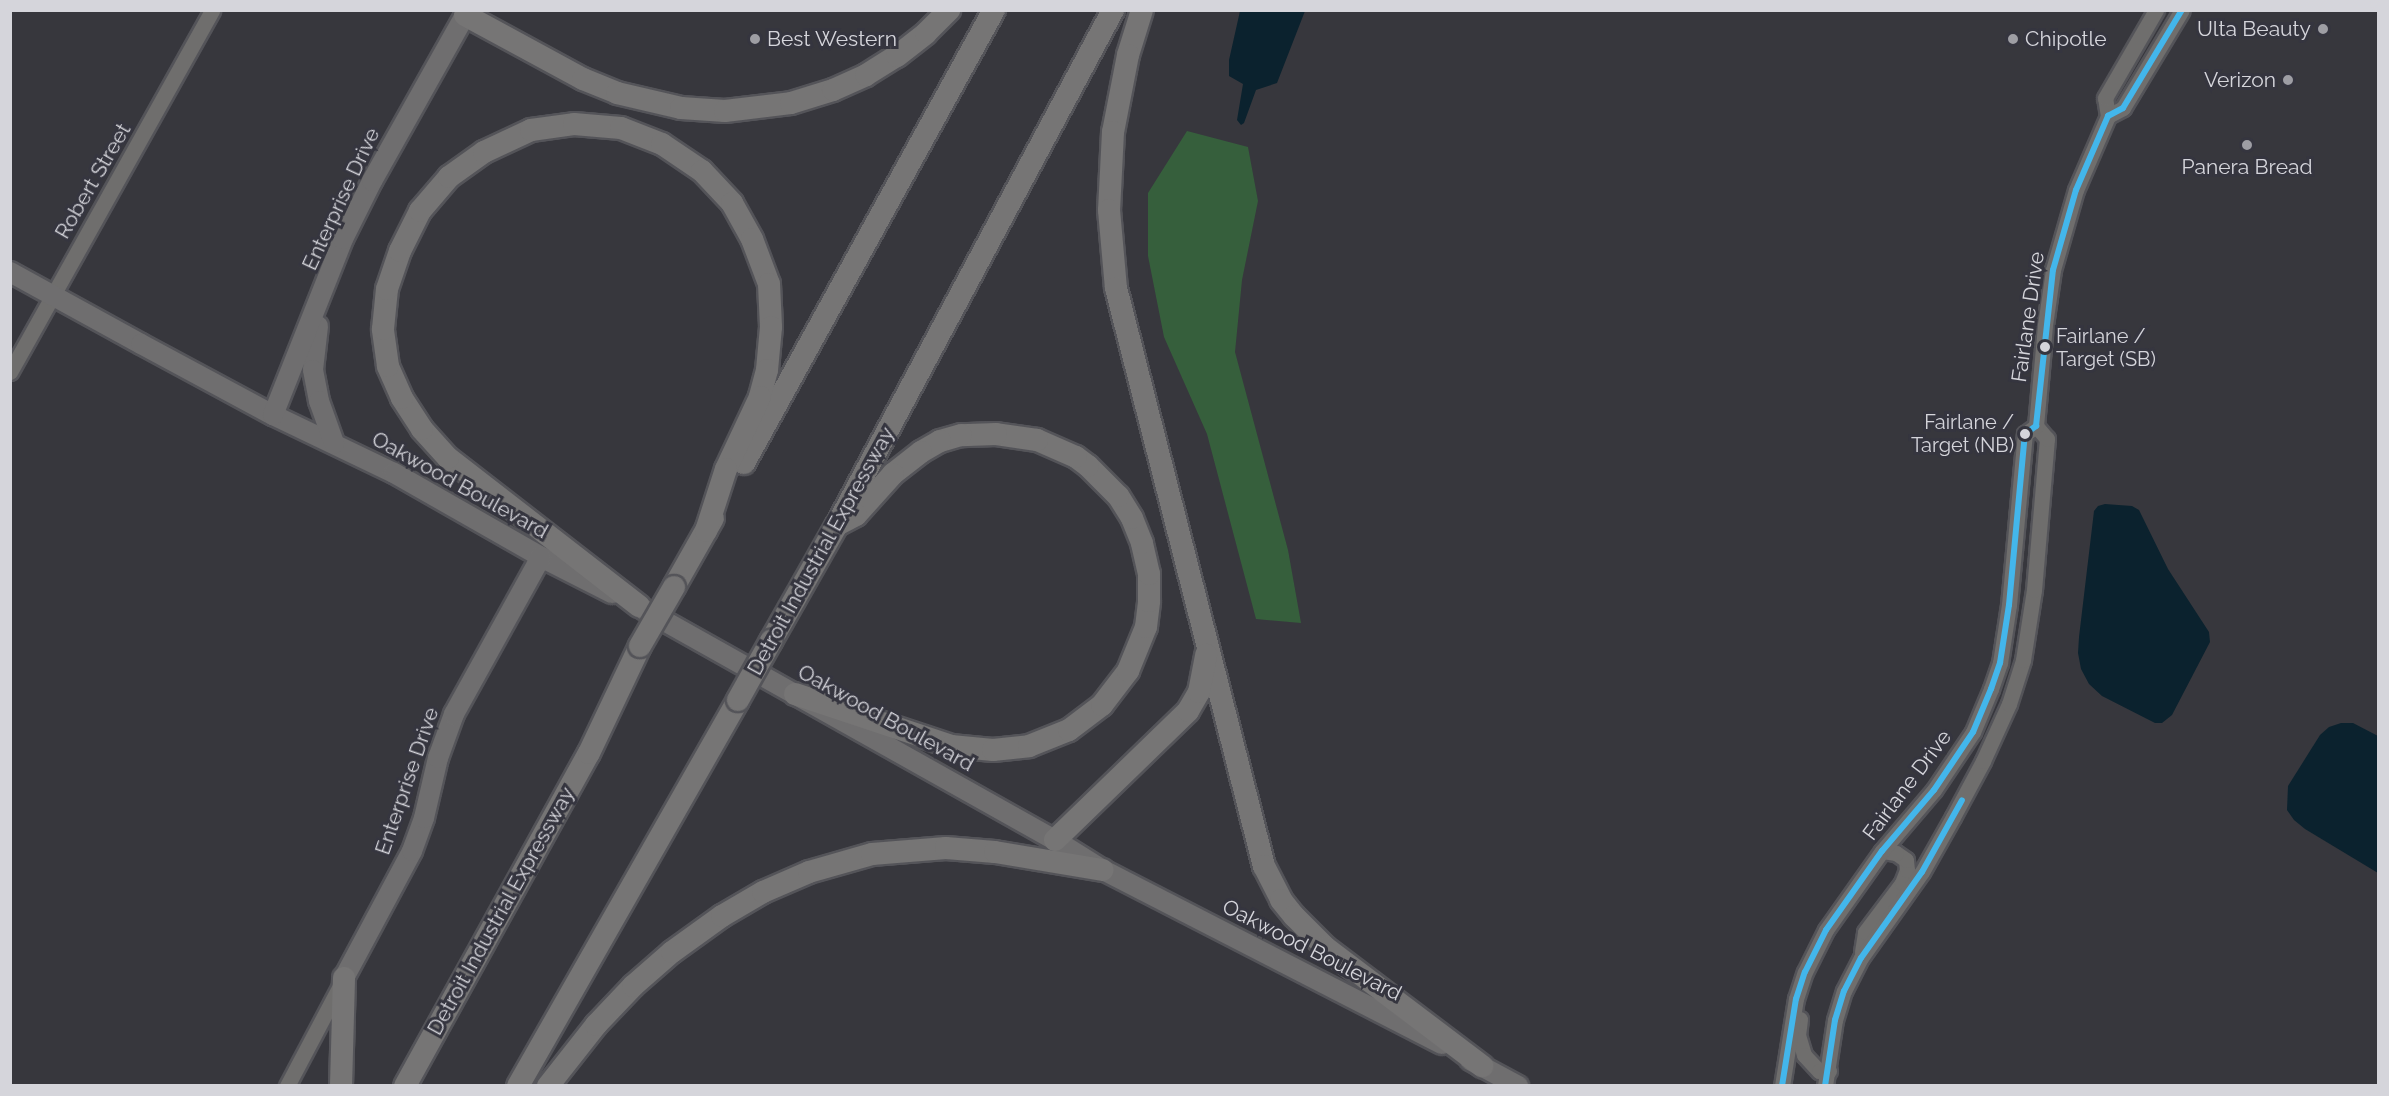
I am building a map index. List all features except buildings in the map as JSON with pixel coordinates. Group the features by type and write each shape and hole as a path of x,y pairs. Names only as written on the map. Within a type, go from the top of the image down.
{"highway":[{"path":"466,13 583,80 617,93 681,108 725,111 791,103 841,86 897,56 926,33 949,10"},
{"name":"Detroit Industrial Expressway","path":"405,1086 589,753 640,646 994,10"},
{"name":"Detroit Industrial Expressway","path":"518,1086 837,525 1113,10"},
{"path":"1142,10 1128,55 1113,132 1109,210 1112,259 1122,317 1264,866 1281,900 1326,948 1482,1066"},
{"path":"639,606 448,458 422,429 402,398 388,366 382,329 387,289 400,251 420,211 449,177 484,152 531,129 574,124 621,128 662,144 702,171 732,203 752,239 769,284 771,327 767,370 760,397 726,469 706,531"},
{"path":"795,694 951,746 993,750 1029,746 1069,730 1102,705 1128,671 1146,627 1149,574 1142,543 1132,518 1118,496 1088,466 1076,457 1037,440 996,434 961,435 940,441 921,452 894,474 856,515 837,525"},
{"path":"1055,840 1188,711 1199,692 1205,670 1207,648"},
{"path":"548,1086 596,1025 633,986 672,952 732,910 763,892 808,872 872,854 946,848 995,852 1103,870"},
{"path":"341,1086 341,1004 344,978"}],"main road":[{"name":"Enterprise Drive","path":"273,414 343,239 372,180 466,13"},
{"name":"Oakwood Boulevard","path":"10,272 273,414 394,473 541,557 639,606 681,632 1055,840 1103,870 1274,956 1518,1086"},
{"path":"329,278 314,339 313,370 319,401 334,442"},
{"name":"Enterprise Drive","path":"344,978 412,851 424,818 438,758 454,714 541,557"}],"street":[{"name":"Robert Street","path":"10,372 212,10"},
{"name":"Fairlane Drive","path":"1827,1078 1835,1020 1844,991 1861,958 1922,872 1953,817 1983,761 2009,704 2020,671 2030,620 2047,439 2036,426 2045,325 2053,270 2076,190 2108,116 2105,99 2157,10"},
{"name":"Fairlane Drive","path":"2108,116 2123,108 2182,10"},
{"name":"Fairlane Drive","path":"1782,1086 1796,999 1805,972 1826,930 1882,851 1934,790 1973,732 1991,689 2000,663 2009,604 2025,434 2036,426"},
{"path":"1861,958 1865,932 1902,883 1906,870 1906,860 1896,853 1882,851"},
{"path":"1826,930 1806,997 1798,1035 1804,1055 1827,1078"},
{"name":"Enterprise Drive","path":"287,1086 344,978"}],"green space":[{"path":"1187,131 1248,147 1258,201 1242,280 1235,352 1288,550 1301,623 1256,619 1207,434 1164,337 1148,256 1148,193"}],"water":[{"path":"1240,11 1305,11 1277,83 1256,90 1244,123 1241,125 1237,120 1243,84 1229,76 1229,60"},
{"path":"2105,504 2132,506 2139,510 2168,569 2209,632 2210,642 2172,715 2162,723 2155,723 2102,696 2089,684 2081,669 2078,653 2079,637 2094,511 2098,506"},
{"path":"2341,723 2353,723 2378,736 2378,873 2305,829 2287,810 2288,786 2320,735 2329,727"}],"transit line":[{"path":"1782,1086 1796,999 1805,972 1826,930 1882,851 1934,790 1973,732 1991,689 2000,663 2009,605 2025,434 2036,426 2053,270 2076,190 2108,116 2123,108 2182,10"},
{"path":"1825,1086 1835,1020 1844,991 1861,958 1922,872 1962,800"}],"place":[{"name":"Ulta Beauty","path":"2323,29"},
{"name":"Best Western","path":"755,39"},
{"name":"Chipotle","path":"2013,39"},
{"name":"Verizon","path":"2288,80"},
{"name":"Panera Bread","path":"2247,145"},
{"name":"Fairlane / Target (SB)","path":"2045,347"},
{"name":"Fairlane / Target (NB)","path":"2025,434"}]}
